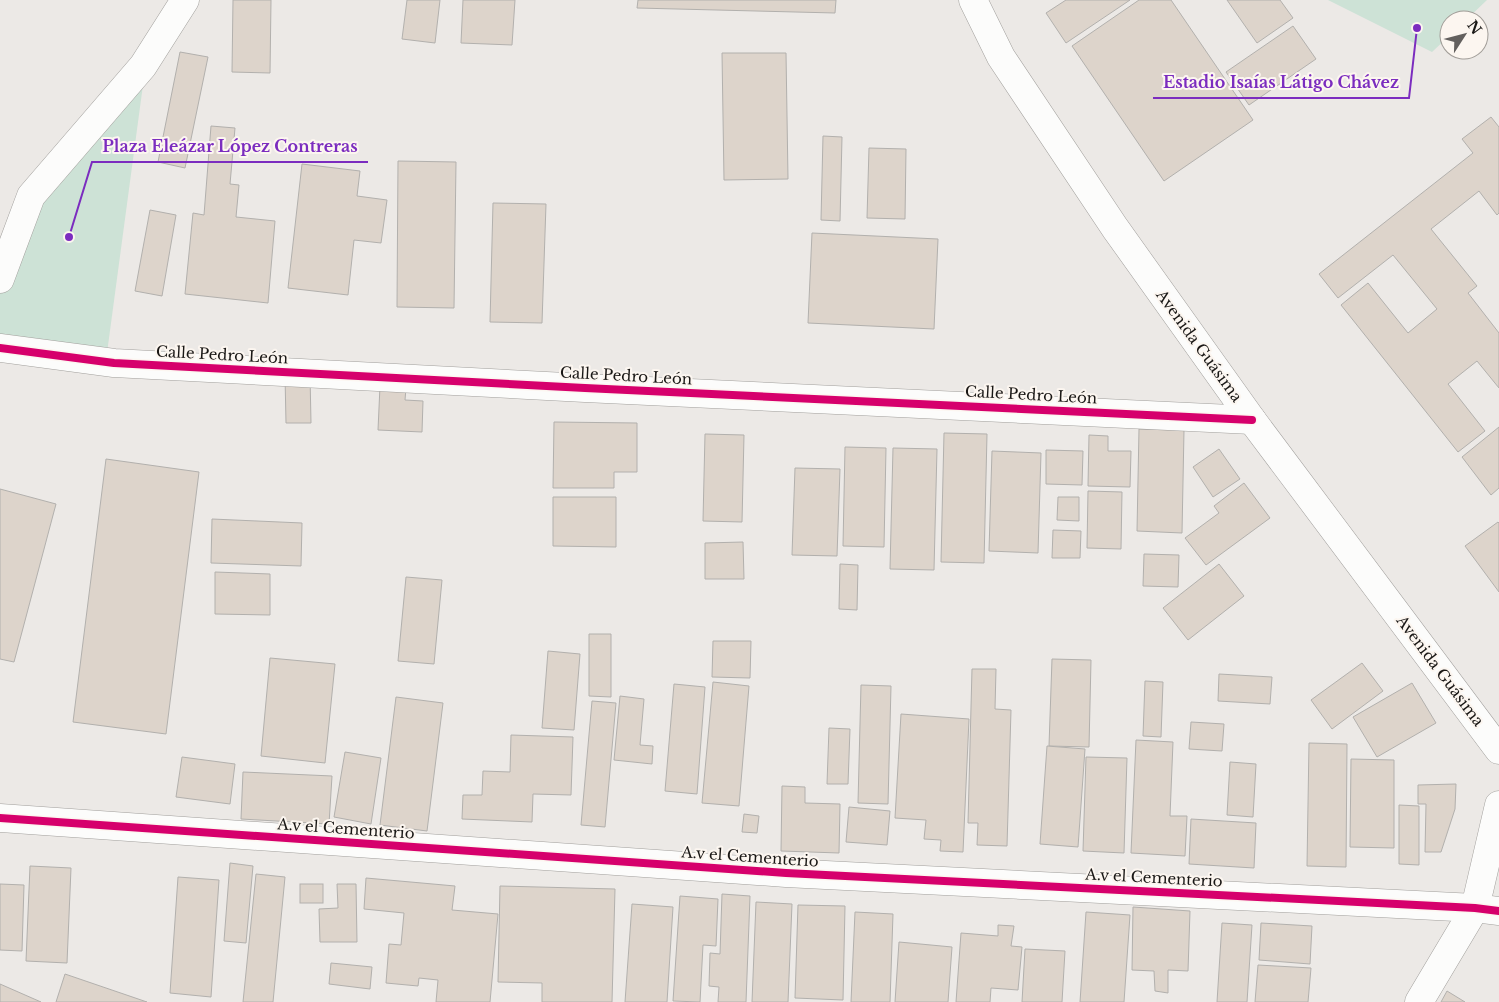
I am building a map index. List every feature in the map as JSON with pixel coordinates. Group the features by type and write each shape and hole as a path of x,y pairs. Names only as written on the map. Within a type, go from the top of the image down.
{"street":[{"path":"0,278 31,196 143,66 185,0"},
{"name":"Avenida Guásima","path":"973,0 1006,66 1115,228 1252,420 1499,750"},
{"name":"Calle Pedro León","path":"0,348 123,363 585,388 1252,420"},
{"path":"1419,1002 1487,909 1499,805"},
{"name":"A.v el Cementerio","path":"0,818 786,874 1487,909"}],"green space":[{"path":"1328,0 1487,0 1476,10 1439,10 1439,45 1432,52"},
{"path":"145,70 107,353 0,347 0,279 31,196"}],"building":[{"path":"233,0 271,0 270,73 232,72"},
{"path":"407,0 440,0 435,43 402,39"},
{"path":"463,0 515,0 512,45 461,43"},
{"path":"638,0 836,0 835,13 637,8"},
{"path":"1066,0 1130,0 1066,43 1046,13"},
{"path":"1139,0 1171,0 1253,120 1164,181 1072,46"},
{"path":"1227,0 1280,0 1293,18 1257,43"},
{"path":"1293,26 1316,59 1249,105 1226,72"},
{"path":"180,52 208,57 185,168 158,162"},
{"path":"722,53 786,53 788,179 724,180"},
{"path":"1491,117 1499,127 1499,213 1497,215 1479,191 1431,229 1477,286 1468,293 1499,333 1499,388 1477,361 1448,384 1485,431 1458,452 1341,305 1368,283 1408,333 1437,309 1393,255 1338,298 1319,274 1473,153 1462,139"},
{"path":"211,126 235,128 230,184 239,185 236,217 275,221 268,303 185,294 193,213 204,215"},
{"path":"823,136 842,137 840,221 821,220"},
{"path":"869,148 906,149 905,219 867,218"},
{"path":"398,161 456,162 454,308 397,307"},
{"path":"302,164 360,171 357,196 387,200 381,243 354,240 348,295 288,288"},
{"path":"493,203 546,204 542,323 490,322"},
{"path":"150,210 176,215 162,296 135,291"},
{"path":"812,233 938,239 934,329 808,323"},
{"path":"285,375 310,375 311,423 286,423"},
{"path":"380,386 406,388 405,400 423,401 422,432 378,430"},
{"path":"554,422 637,423 637,472 614,472 614,488 553,488"},
{"path":"1499,427 1499,488 1491,495 1462,457"},
{"path":"1139,429 1184,430 1182,533 1137,531"},
{"path":"944,433 987,434 984,563 941,562"},
{"path":"705,434 744,435 742,522 703,521"},
{"path":"1089,435 1108,436 1108,451 1131,451 1130,487 1088,486"},
{"path":"845,447 886,448 884,547 843,546"},
{"path":"893,448 937,449 934,570 890,569"},
{"path":"1219,449 1240,479 1213,497 1193,467"},
{"path":"1046,450 1083,451 1082,485 1046,484"},
{"path":"992,451 1041,453 1038,553 989,551"},
{"path":"106,459 199,472 166,734 73,722"},
{"path":"795,468 840,469 837,556 792,555"},
{"path":"1244,483 1270,518 1206,565 1185,538 1219,513 1214,506"},
{"path":"0,489 56,504 14,662 0,659"},
{"path":"1088,491 1122,492 1121,549 1087,548"},
{"path":"553,497 616,497 616,547 553,546"},
{"path":"1058,497 1079,497 1079,521 1057,520"},
{"path":"212,519 302,523 301,566 211,563"},
{"path":"1499,523 1499,592 1465,546"},
{"path":"1053,530 1081,531 1080,558 1052,558"},
{"path":"743,542 744,579 705,579 705,543"},
{"path":"1144,554 1179,555 1178,587 1143,586"},
{"path":"840,564 858,565 857,610 839,609"},
{"path":"1219,564 1244,596 1188,640 1163,608"},
{"path":"215,572 270,574 270,615 215,614"},
{"path":"406,577 442,580 434,664 398,661"},
{"path":"589,634 611,634 611,697 589,696"},
{"path":"713,641 751,641 750,678 712,677"},
{"path":"548,651 580,654 574,730 542,728"},
{"path":"270,658 335,664 325,763 261,756"},
{"path":"1052,659 1091,660 1089,747 1049,746"},
{"path":"1362,663 1383,691 1332,729 1311,700"},
{"path":"972,669 996,669 995,709 1011,710 1007,846 977,845 978,823 968,823"},
{"path":"1219,674 1272,677 1270,704 1218,701"},
{"path":"1145,681 1163,682 1161,737 1143,736"},
{"path":"713,682 749,686 739,806 702,803"},
{"path":"1412,683 1436,723 1377,757 1353,717"},
{"path":"674,684 705,687 697,794 665,791"},
{"path":"861,685 891,686 888,804 858,803"},
{"path":"620,696 644,699 640,745 653,746 652,764 614,760"},
{"path":"396,697 443,703 427,831 380,825"},
{"path":"592,701 616,703 605,827 581,825"},
{"path":"901,714 969,719 963,852 940,851 941,840 924,839 926,820 895,818"},
{"path":"1191,722 1224,724 1222,751 1189,749"},
{"path":"829,728 850,729 848,784 827,784"},
{"path":"511,735 573,737 571,795 533,794 532,822 462,819 463,795 482,795 483,771 510,772"},
{"path":"1136,740 1173,742 1170,816 1187,816 1185,856 1131,853"},
{"path":"1309,743 1347,744 1346,867 1307,866"},
{"path":"1047,746 1085,749 1078,847 1040,844"},
{"path":"345,752 381,758 371,824 334,817"},
{"path":"182,757 235,764 230,804 176,797"},
{"path":"1086,757 1127,758 1124,853 1083,851"},
{"path":"1351,759 1394,760 1394,848 1350,847"},
{"path":"1230,762 1256,764 1253,817 1227,815"},
{"path":"243,772 332,776 329,824 241,819"},
{"path":"1456,784 1455,809 1441,852 1425,852 1426,804 1418,804 1418,785"},
{"path":"782,786 805,787 805,803 840,804 839,853 781,851"},
{"path":"1399,805 1419,806 1419,865 1399,864"},
{"path":"849,807 890,811 887,845 846,842"},
{"path":"744,814 759,816 757,833 742,832"},
{"path":"1191,819 1256,823 1254,868 1189,864"},
{"path":"230,863 253,866 246,943 224,941"},
{"path":"30,866 71,868 67,963 26,961"},
{"path":"256,874 285,877 273,1002 243,1002"},
{"path":"178,877 219,880 211,997 170,993"},
{"path":"366,878 455,886 452,910 498,914 490,1002 436,1002 438,980 419,978 418,986 386,983 389,944 401,945 404,913 364,909"},
{"path":"0,884 24,885 22,951 0,950"},
{"path":"300,884 323,884 323,903 300,903"},
{"path":"337,884 356,884 357,942 320,942 319,909 338,908"},
{"path":"500,886 615,889 612,1002 542,1002 542,983 498,982"},
{"path":"722,894 750,896 746,1002 718,1002 719,987 709,986 710,953 720,954"},
{"path":"680,896 718,899 716,946 703,945 700,1002 673,1001"},
{"path":"756,902 792,904 788,1002 752,1002"},
{"path":"632,904 673,907 667,1002 625,1002"},
{"path":"798,905 845,906 843,1000 795,998"},
{"path":"1133,907 1190,911 1188,971 1168,970 1168,993 1155,991 1154,971 1132,970"},
{"path":"855,912 893,914 890,1002 851,1002"},
{"path":"1086,912 1130,915 1124,1002 1080,1002"},
{"path":"1222,923 1252,925 1247,1002 1217,1002"},
{"path":"1261,923 1312,926 1310,964 1259,960"},
{"path":"998,925 1014,926 1011,946 1022,947 1018,990 991,988 990,1002 956,1002 961,933 998,936"},
{"path":"899,942 952,947 948,1002 895,1002"},
{"path":"1025,949 1065,951 1062,1002 1022,1002"},
{"path":"331,963 372,967 370,989 329,984"},
{"path":"1258,965 1311,968 1308,1002 1255,1002"},
{"path":"65,974 147,1002 56,1002"},
{"path":"0,984 41,1002 0,1002"},
{"path":"1447,991 1465,1002 1441,1002"}],"cycle path":[{"path":"0,348 114,363 1252,420"},
{"path":"0,818 786,873 1475,908 1499,911"}],"place":[{"name":"Estadio Isaías Látigo Chávez","path":"1417,28"},
{"name":"Plaza Eleázar López Contreras","path":"69,237"}]}
